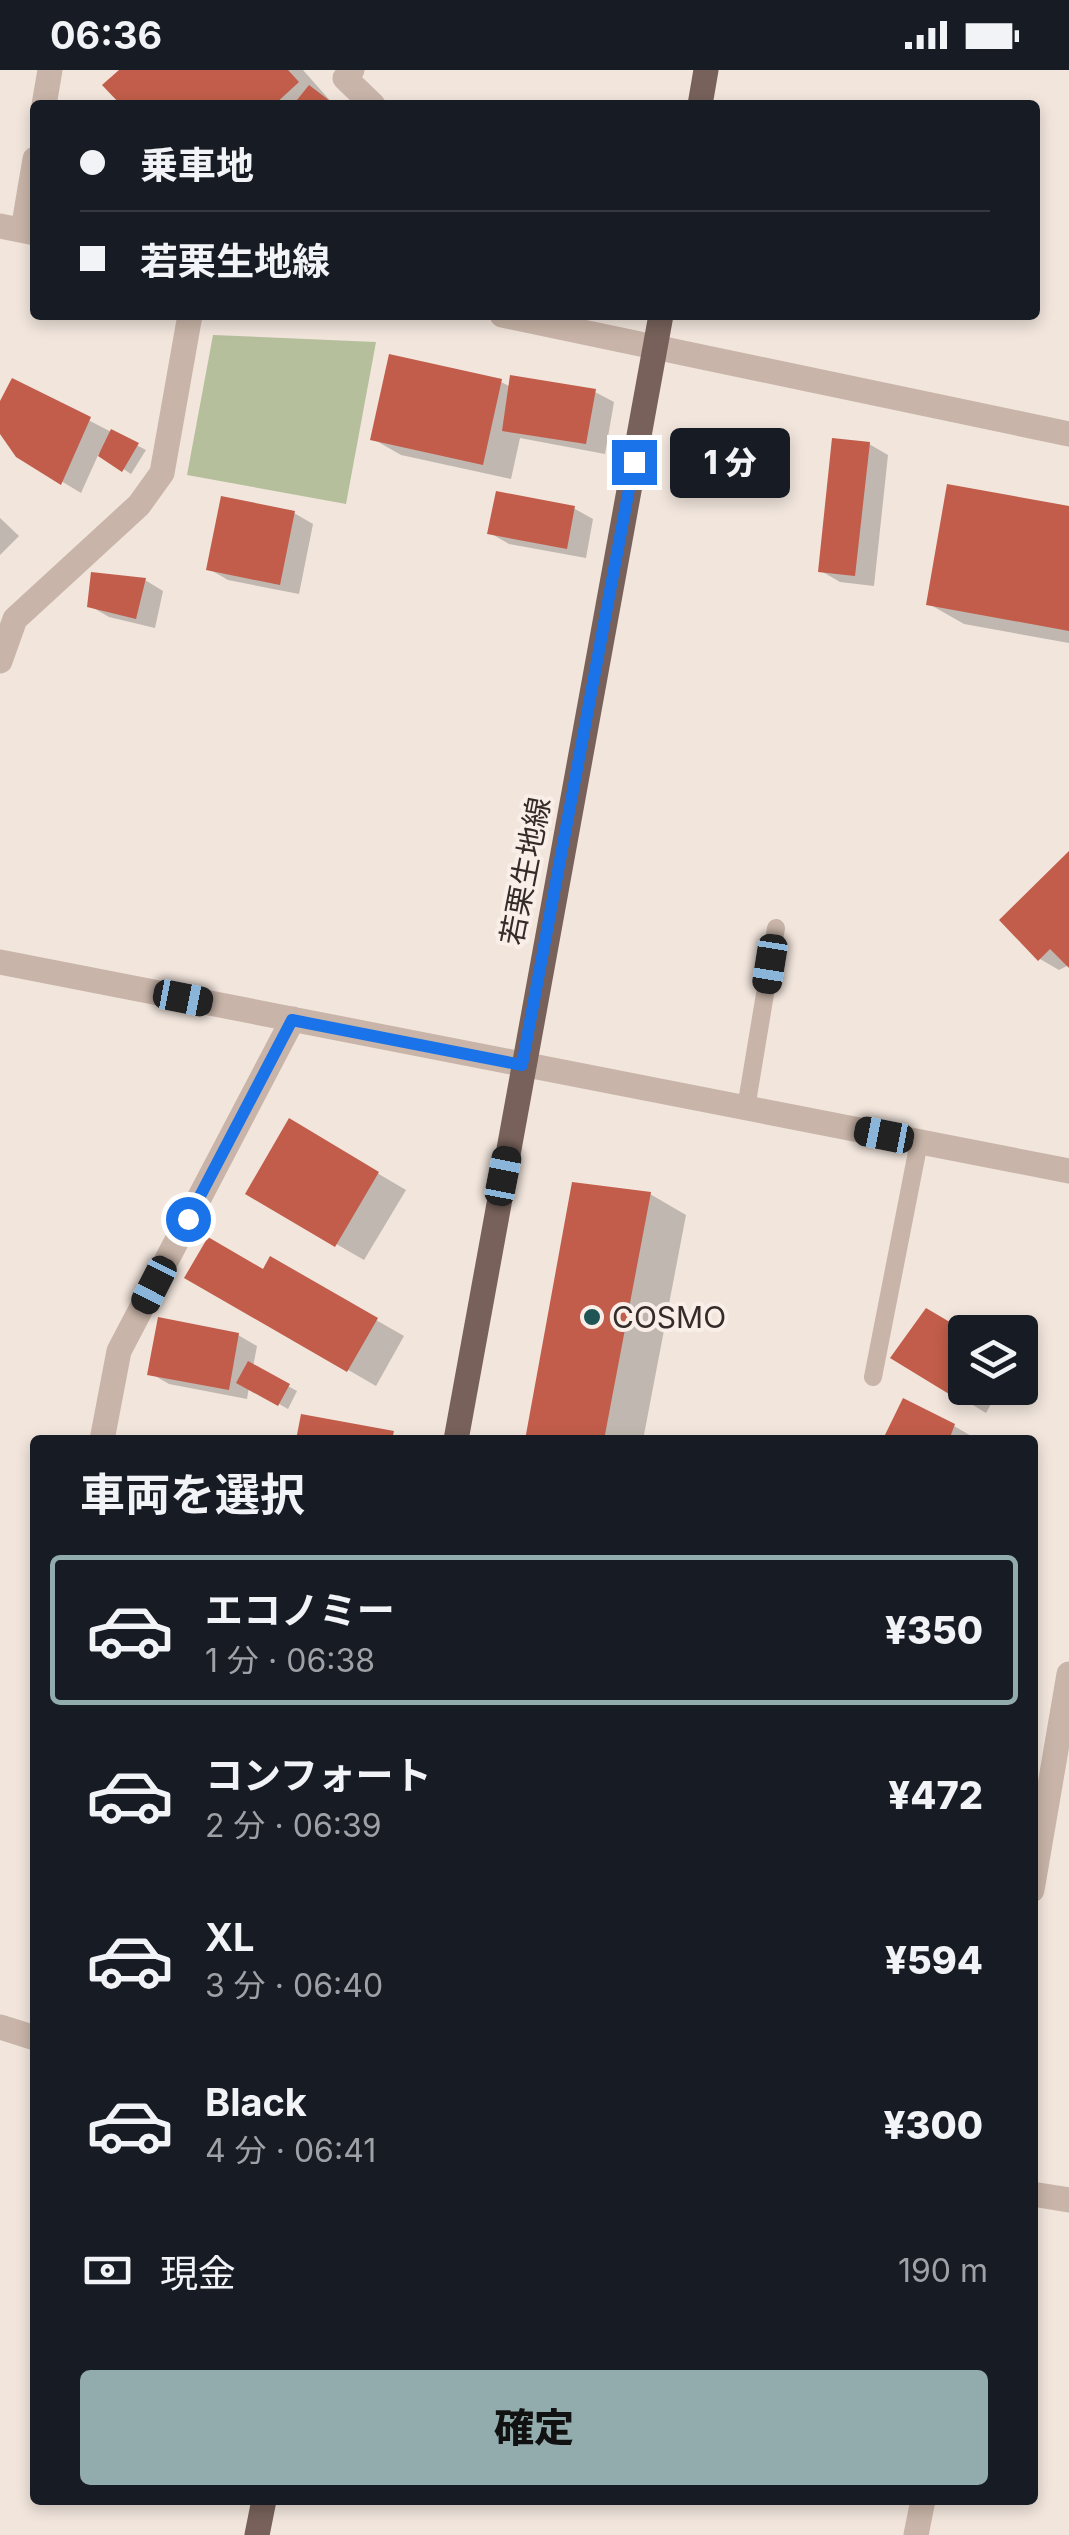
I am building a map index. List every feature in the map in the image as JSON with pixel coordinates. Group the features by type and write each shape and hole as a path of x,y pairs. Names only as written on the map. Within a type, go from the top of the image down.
{"main road":[{"path":"701,100 706,70"},
{"name":"若栗生地線","path":"457,1435 661,320"},
{"path":"257,2535 263,2505"}],"street":[{"path":"45,100 50,70"},
{"path":"352,70 346,78 368,100"},
{"path":"19,230 30,182"},
{"path":"0,661 14,619 139,505 162,473 189,320"},
{"path":"524,320 1069,434"},
{"path":"0,962 1069,1171"},
{"path":"103,1435 119,1352 292,1020"},
{"path":"1038,1855 1069,1674"},
{"path":"0,2027 30,2036"},
{"path":"1038,2195 1069,2200"},
{"path":"916,2535 922,2505"}],"lane":[{"path":"746,1108 776,928"},
{"path":"873,1377 919,1142"}],"green space":[{"path":"213,335 376,342 346,504 187,475"}],"building":[{"path":"119,70 288,70 299,82 279,100 116,100 102,85"},
{"path":"309,85 329,100 297,100"},
{"path":"389,354 502,379 483,465 370,440"},
{"path":"510,375 596,389 586,444 502,431"},
{"path":"12,378 91,417 61,485 16,457 0,434 0,401"},
{"path":"111,429 139,443 122,472 98,456"},
{"path":"832,438 870,442 855,576 818,572"},
{"path":"947,484 1069,506 1069,631 926,605"},
{"path":"496,491 575,506 567,549 487,534"},
{"path":"221,496 295,511 280,585 206,570"},
{"path":"91,572 146,578 136,619 87,607"},
{"path":"1069,851 1069,968 1050,949 1038,961 999,920"},
{"path":"289,1118 379,1172 335,1247 245,1194"},
{"path":"572,1182 651,1192 605,1435 526,1435"},
{"path":"208,1237 263,1269 270,1256 378,1318 347,1372 184,1278"},
{"path":"926,1308 948,1321 948,1393 890,1358"},
{"path":"158,1317 239,1333 229,1390 147,1375"},
{"path":"248,1361 290,1384 278,1406 236,1383"},
{"path":"903,1398 955,1424 951,1435 885,1435"},
{"path":"301,1414 394,1431 393,1435 297,1435"}],"place":[{"name":"COSMO","path":"592,1317"}],"route":[{"path":"188,1219 292,1020 522,1065 634,462"}]}
